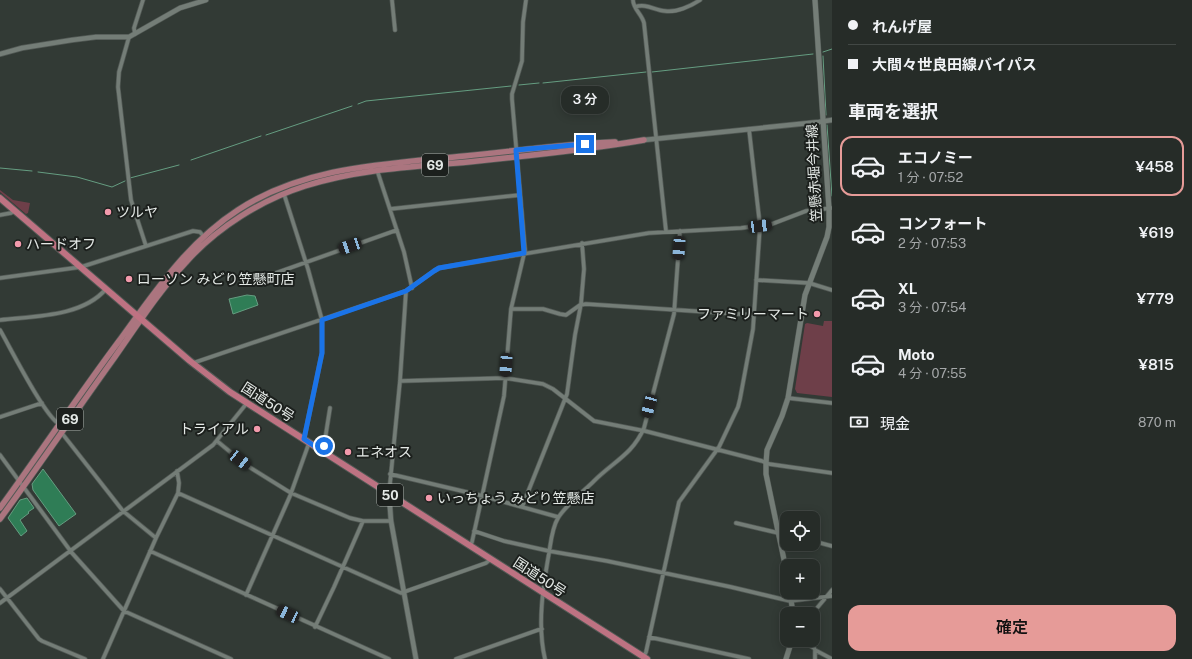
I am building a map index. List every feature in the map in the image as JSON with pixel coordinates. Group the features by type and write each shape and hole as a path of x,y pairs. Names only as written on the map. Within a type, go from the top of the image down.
{"highway":[{"name":"国道50号","path":"0,198 193,363 246,403 644,658"}],"main road":[{"name":"笠懸赤堀今井線","path":"784,559 766,474 766,463 769,445 788,398 804,302 809,283 827,237 829,227 830,209 816,0"},
{"name":"69","path":"1,518 24,487 173,267 204,237 226,219 250,203 292,184 337,171 376,165 516,150 590,143 644,140"},
{"name":"69","path":"0,508 59,424 139,317 172,278 188,260 222,229 254,208 304,186 377,170 517,157 596,148 644,140"},
{"path":"791,601 792,607"},
{"path":"786,659 790,647"}],"street":[{"path":"135,34 134,28 143,0"},
{"path":"0,54 22,48 72,40 96,37 129,37 180,8 206,0"},
{"path":"392,0 395,30"},
{"path":"470,546 504,396 511,309 524,253 512,94 522,61 523,22 526,0"},
{"path":"633,0 635,7 643,21 666,231"},
{"path":"635,7 647,6 664,11 676,12 700,0"},
{"path":"129,37 119,72 118,87 131,200 146,246"},
{"path":"644,140 832,120"},
{"path":"644,658 681,498 717,450 739,404 752,339 760,226 749,129"},
{"path":"377,170 404,252 412,288"},
{"path":"246,595 291,493 306,441 322,353 322,320 306,262 284,194"},
{"path":"390,209 520,194"},
{"path":"193,363 406,291 439,268 582,243 666,231 720,230 760,226 780,222 806,211 830,209"},
{"path":"0,215 11,213 15,210"},
{"path":"273,274 397,230"},
{"path":"0,278 81,267 193,231 200,232 204,237"},
{"path":"545,659 542,642 542,593 553,532 558,517 595,480 628,453 636,444 642,431 674,310 680,231"},
{"path":"522,507 565,399 581,304 584,269 582,243"},
{"path":"756,280 809,283 832,290"},
{"path":"0,320 70,311 81,307 99,296 106,289"},
{"path":"406,291 400,381 389,494 391,521 416,659"},
{"path":"511,309 542,309 563,315 568,314 581,304 754,315"},
{"path":"0,330 42,403 55,421 59,424"},
{"path":"400,381 505,378 546,385 594,421 620,425 766,463 832,474"},
{"path":"788,398 832,403"},
{"path":"0,417 42,403"},
{"path":"0,603 217,441 246,403"},
{"path":"322,451 330,408"},
{"path":"61,432 123,511 156,538"},
{"path":"217,441 246,465 291,493 341,516 363,521 391,521"},
{"path":"0,455 70,550 124,611 231,659"},
{"path":"103,659 156,538 178,493 179,483 177,471"},
{"path":"390,474 482,496 558,517"},
{"path":"178,493 272,536 344,566 400,593 486,563 491,559"},
{"path":"0,524 1,518"},
{"path":"315,626 344,566 363,521"},
{"path":"736,523 779,533"},
{"path":"474,531 504,541 549,551 607,561 791,601 832,596"},
{"path":"820,543 832,546"},
{"path":"150,552 389,659"},
{"path":"0,589 42,641 85,659"},
{"path":"818,607 832,590"},
{"path":"456,659 542,629"},
{"path":"649,637 749,659"},
{"path":"812,647 832,659"},
{"path":"815,650 815,659"}],"shaded area":[{"path":"0,190 13,200 30,203 28,213 26,214 0,192"},
{"path":"247,295 255,296 258,305 233,314 229,299"},
{"path":"824,321 832,321 832,397 797,393 795,389 805,324 807,323 823,326"},
{"path":"43,469 76,514 59,526 33,490 32,484"},
{"path":"27,498 34,508 20,520 27,531 21,536 8,518 20,500"}],"waterway":[{"path":"823,52 832,49"},
{"path":"652,72 813,54"},
{"path":"823,56 826,115"},
{"path":"543,83 646,72"},
{"path":"519,85 539,83"},
{"path":"358,104 366,101 511,86"},
{"path":"266,135 352,106"},
{"path":"827,125 832,196"},
{"path":"191,160 261,136"},
{"path":"130,178 179,165"},
{"path":"0,168 32,171"},
{"path":"38,172 77,177 112,187 125,181"}],"place":[{"name":"ツルヤ","path":"108,212"},
{"name":"ハードオフ","path":"18,244"},
{"name":"ローソン みどり笠懸町店","path":"129,279"},
{"name":"ファミリーマート","path":"817,314"},
{"name":"トライアル","path":"257,429"},
{"name":"エネオス","path":"348,452"},
{"name":"いっちょう みどり笠懸店","path":"429,498"}],"route":[{"path":"324,446 322,451 304,439 322,353 322,320 409,290 439,268 524,253 525,250 516,150 585,144"}]}
